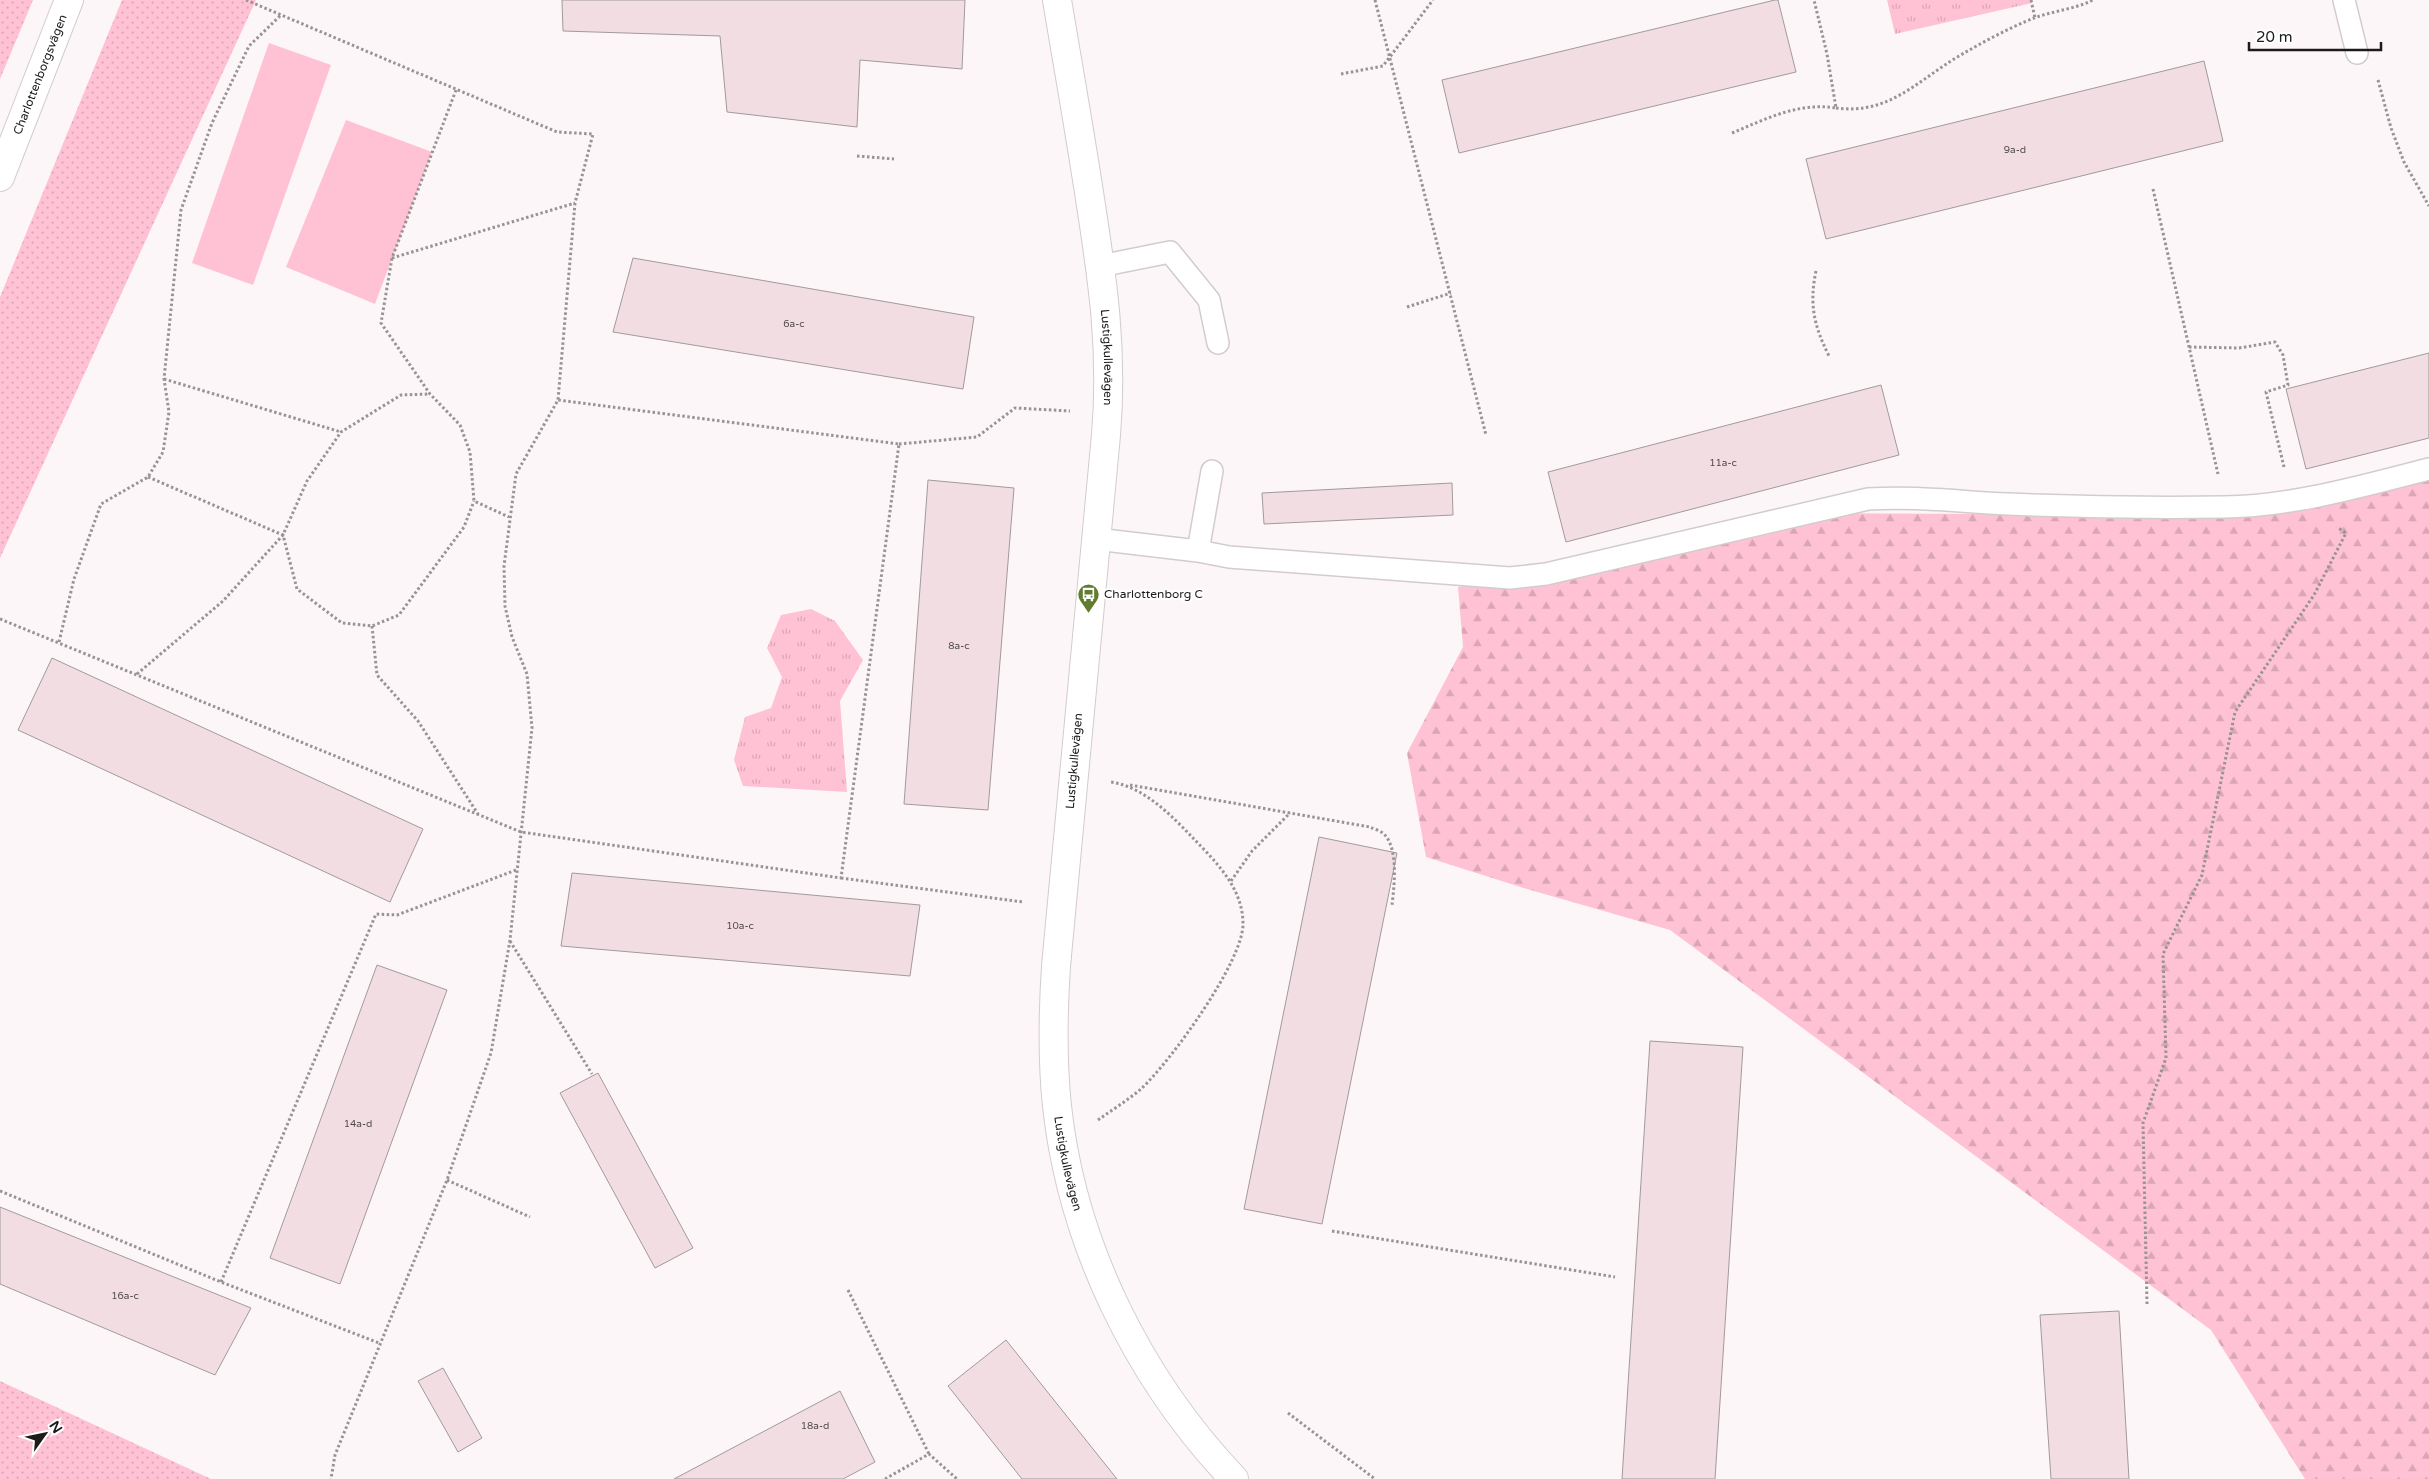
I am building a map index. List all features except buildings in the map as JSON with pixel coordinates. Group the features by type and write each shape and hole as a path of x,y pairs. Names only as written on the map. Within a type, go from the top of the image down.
{"street":[{"name":"Charlottenborgsvägen","path":"0,177 69,0"},
{"name":"Lustigkullevägen","path":"1057,0 1100,266 1108,325 1110,374 1108,413 1060,907 1053,1042 1057,1106 1070,1184 1095,1260 1116,1309 1134,1344 1177,1412 1234,1479"}],"lane":[{"path":"2344,0 2357,54"},
{"path":"1100,266 1170,252 1208,300 1218,343"},
{"path":"1096,539 1198,551 1238,558 1510,578 1546,574 1868,499 1901,497 2009,504 2226,507 2295,500 2429,469"},
{"path":"1198,551 1212,471"}],"path":[{"path":"246,0 557,132 593,134 575,202 558,400 548,420 530,445 516,474 509,517 504,566 505,606 512,637 527,674 532,728 510,940 491,1053 447,1180 379,1343 335,1456 331,1479"},
{"path":"1375,0 1486,435"},
{"path":"1341,74 1383,66 1433,0"},
{"path":"1814,0 1827,54 1836,108"},
{"path":"2031,0 2035,18"},
{"path":"1732,132 1789,110 1817,105 1855,111 1880,105 1911,89 1958,57 2035,18 2093,0"},
{"path":"59,642 74,579 101,504 148,477 163,452 169,412 164,379 181,210 212,124 249,46 282,15"},
{"path":"2377,76 2391,128 2404,162 2429,206"},
{"path":"282,535 297,589 342,623 372,626 399,616 464,527 474,500 470,452 460,425 430,394 382,323 392,258 456,90"},
{"path":"857,156 894,159"},
{"path":"2153,189 2226,507"},
{"path":"392,258 575,202"},
{"path":"1816,271 1812,288 1812,311 1821,340 1829,356"},
{"path":"1406,307 1451,294"},
{"path":"2148,1304 2143,1123 2166,1058 2163,954 2202,874 2235,712 2314,596 2346,533 2295,500 2266,392 2288,385 2283,355 2275,342 2239,348 2189,348"},
{"path":"164,379 341,432"},
{"path":"136,674 222,602 282,535 307,481 341,432 401,395 430,394"},
{"path":"558,400 899,444 978,437 1015,408 1108,413"},
{"path":"841,878 899,444"},
{"path":"148,477 282,535"},
{"path":"474,500 509,517"},
{"path":"0,619 522,832 841,878 1060,907"},
{"path":"372,626 377,675 418,721 478,814"},
{"path":"1073,776 1370,827 1385,835 1393,854 1395,876 1392,905"},
{"path":"1063,1145 1139,1090 1158,1071 1186,1035 1241,942 1243,922 1238,899 1231,881 1181,826 1155,802 1127,784"},
{"path":"1231,881 1252,850 1290,813"},
{"path":"221,1282 376,914 397,915 516,870"},
{"path":"510,940 592,1074"},
{"path":"447,1180 530,1217"},
{"path":"0,1191 221,1282 379,1343"},
{"path":"1332,1231 1615,1277"},
{"path":"848,1290 929,1454 957,1479"},
{"path":"1288,1413 1375,1479"},
{"path":"886,1479 929,1454"}],"green space":[{"path":"0,0 33,0 0,79"},
{"path":"122,0 256,0 0,558 0,297"},
{"path":"1887,0 2031,0 2032,3 1895,34"},
{"path":"269,43 331,65 253,285 192,263"},
{"path":"346,120 432,152 375,304 286,267"},
{"path":"2429,473 2429,1479 2305,1479 2211,1330 1670,930 1527,889 1426,857 1407,753 1463,647 1458,587 1770,513 1992,514 2302,502"},
{"path":"811,609 835,621 863,660 840,701 847,792 743,786 734,760 745,717 771,708 782,677 767,648 781,615"},
{"path":"0,1381 211,1479 0,1479"}],"place":[{"name":"Charlottenborg C","path":"1088,613"}]}
